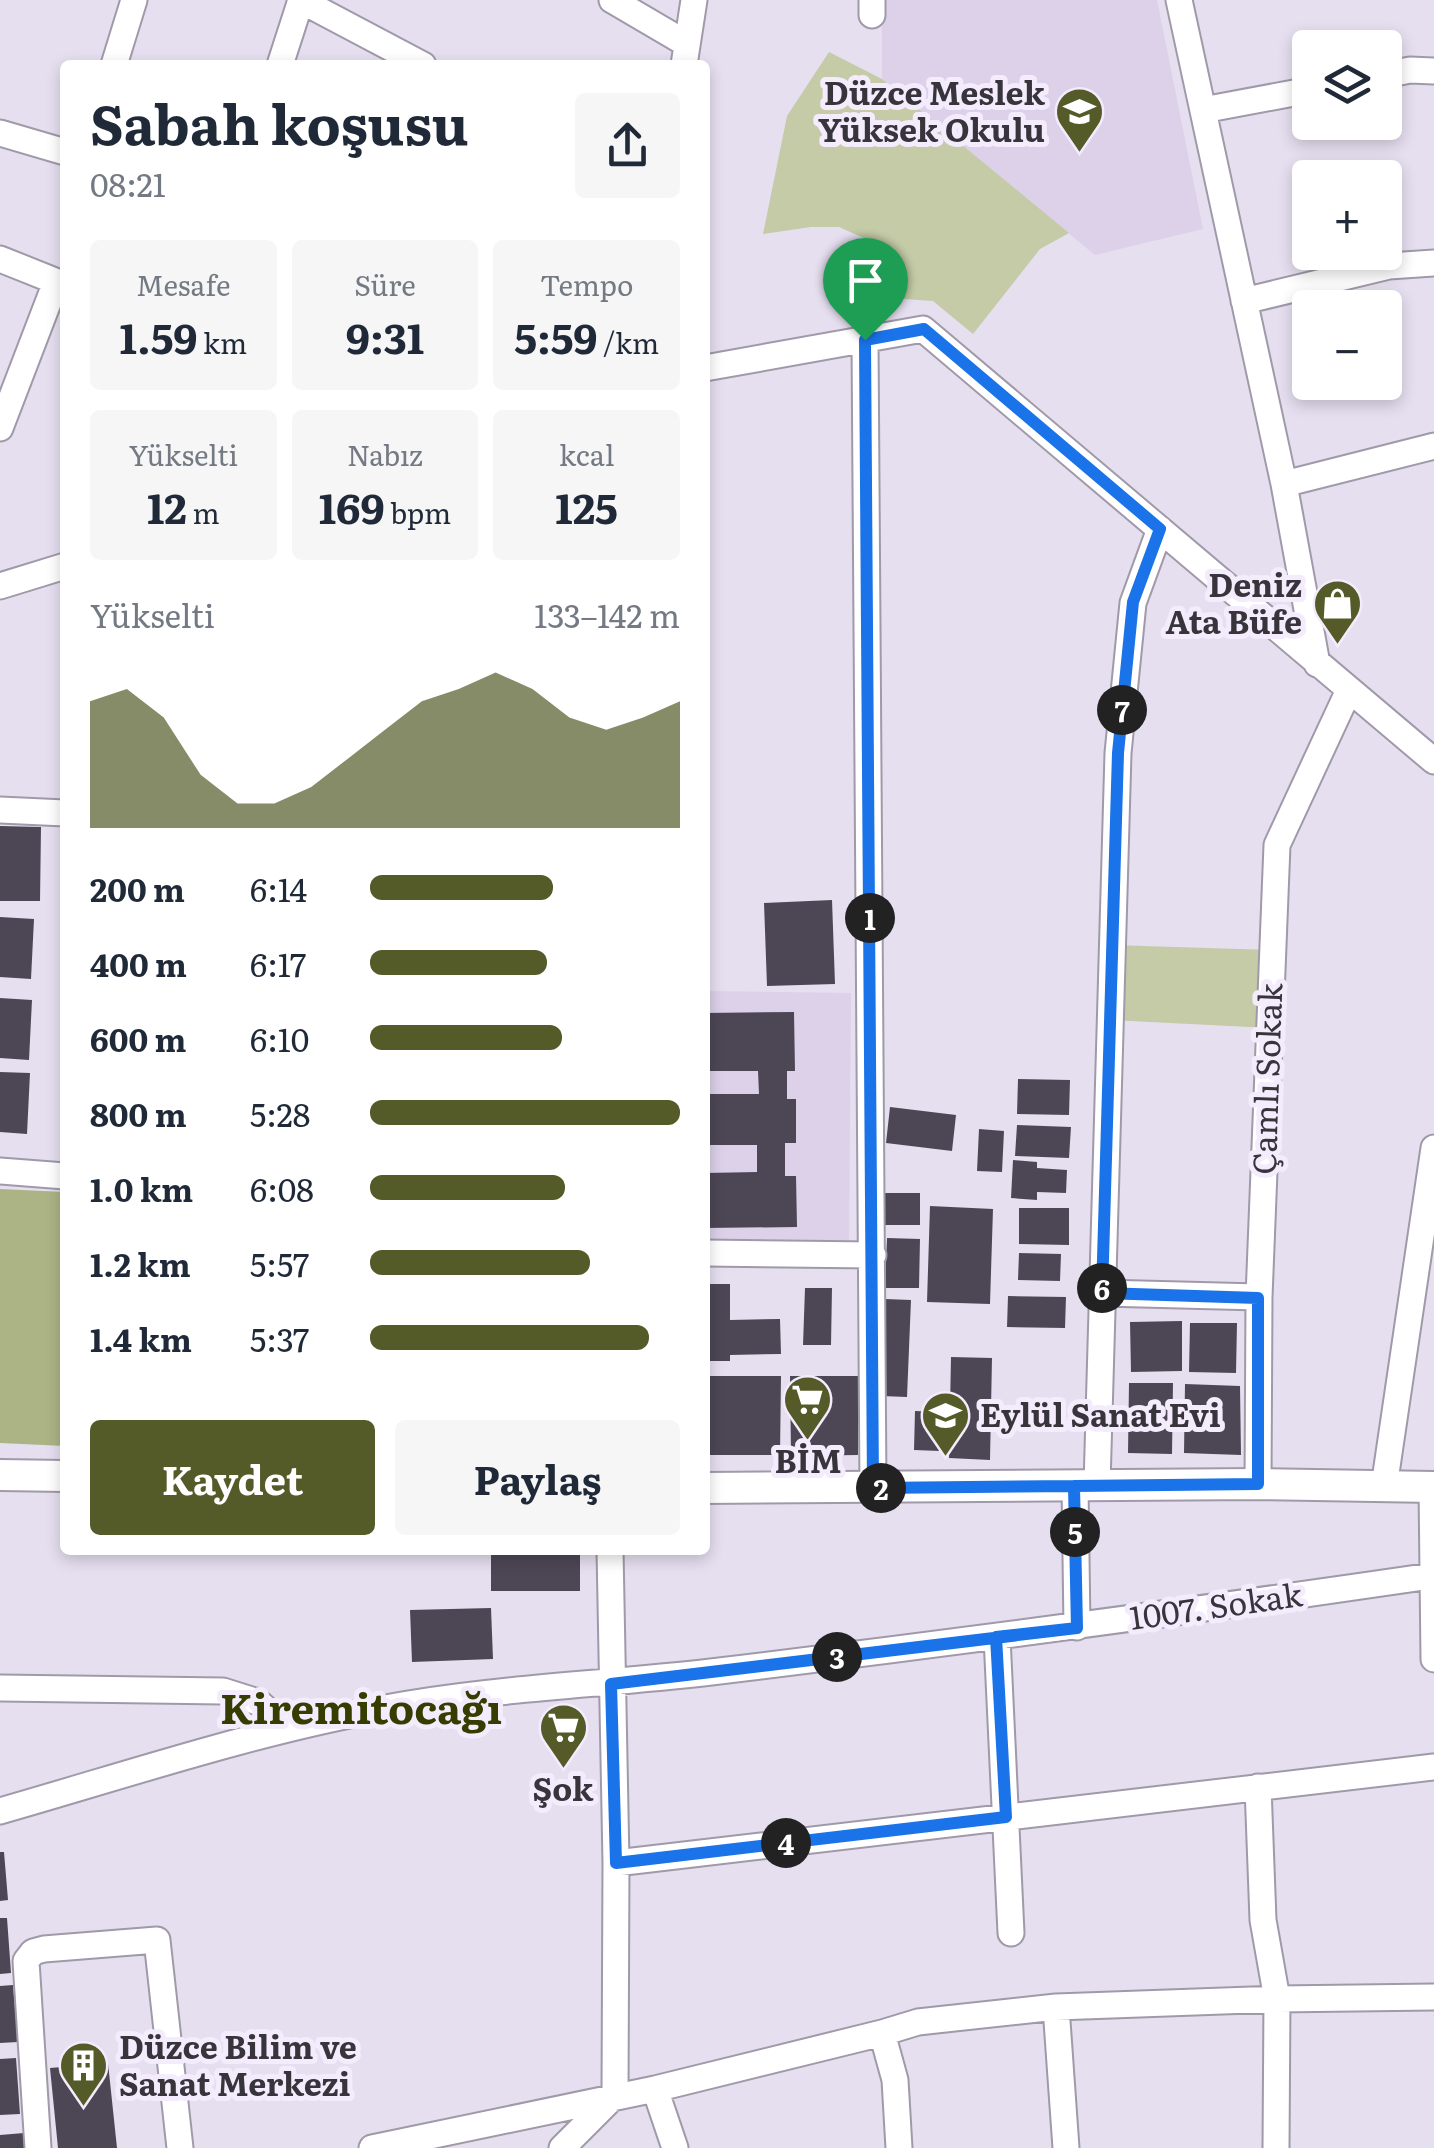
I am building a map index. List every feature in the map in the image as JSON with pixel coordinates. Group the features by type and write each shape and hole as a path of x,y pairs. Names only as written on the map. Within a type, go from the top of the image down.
{"main road":[{"path":"0,1475 60,1476"},
{"path":"710,1488 1258,1484 1433,1487"}],"street":[{"path":"116,60 134,0"},
{"path":"282,60 301,0 392,57"},
{"path":"612,0 686,54 694,0"},
{"path":"1179,0 1284,484 1317,664"},
{"path":"1402,72 1434,71"},
{"path":"1203,110 1292,93"},
{"path":"0,132 60,150"},
{"path":"0,258 60,283 0,428"},
{"path":"1244,301 1390,266 1434,263"},
{"path":"710,367 924,329 1434,762"},
{"path":"865,340 873,1488"},
{"path":"1284,484 1434,446"},
{"path":"1077,1628 1102,1293 1118,753 1133,602 1160,529"},
{"path":"0,586 60,568"},
{"name":"Çamlı Sokak","path":"1258,1484 1258,1298 1277,845 1349,690"},
{"path":"0,810 60,813"},
{"path":"1384,1487 1422,1308 1434,1148"},
{"path":"0,1171 60,1176"},
{"path":"710,1253 873,1255"},
{"path":"1102,1293 1258,1298"},
{"path":"1433,1487 1434,1659"},
{"path":"562,2148 614,2095 616,1863 610,1555"},
{"name":"1007. Sokak","path":"0,1811 287,1728 475,1693 611,1684 1077,1628 1431,1576"},
{"path":"996,1637 1011,1933"},
{"path":"0,1688 222,1691 258,1702 287,1728"},
{"path":"616,1863 1434,1766"},
{"path":"1258,1787 1263,1920 1276,1999 1276,2148"},
{"path":"38,2148 26,1961 34,1952 44,1949 157,1940 180,2148"},
{"path":"372,2148 654,2089 918,2022 1056,2007 1434,1997"},
{"path":"1056,2007 1066,2148"},
{"path":"882,2033 893,2062 899,2148"},
{"path":"654,2089 675,2148"}],"shaded area":[{"name":"Düzce Meslek Yüksek Okulu","path":"882,0 1157,0 1203,229 1095,255 882,79"},
{"path":"710,991 851,993 849,1241 710,1239"}],"green space":[{"path":"829,52 882,79 1069,233 1040,249 973,334 933,301 890,298 877,244 839,227 763,234 787,116"},
{"path":"1112,945 1273,950 1270,1028 1110,1020"},
{"path":"0,1189 60,1192 60,1446 0,1443"}],"building":[{"path":"0,826 41,827 40,901 0,901"},
{"path":"832,900 835,984 767,986 764,903"},
{"path":"0,917 34,919 31,979 0,977"},
{"path":"0,998 32,1000 29,1060 0,1058"},
{"path":"794,1012 795,1071 787,1071 787,1099 796,1099 796,1143 785,1143 785,1176 796,1176 797,1227 710,1228 710,1173 757,1172 757,1145 710,1145 710,1094 759,1094 758,1071 710,1071 710,1013"},
{"path":"0,1072 30,1073 27,1134 0,1132"},
{"path":"1018,1079 1070,1080 1069,1115 1017,1114"},
{"path":"890,1107 956,1115 952,1151 886,1143"},
{"path":"1017,1125 1071,1127 1069,1158 1015,1156"},
{"path":"979,1129 1004,1131 1002,1172 977,1171"},
{"path":"1013,1160 1037,1162 1037,1168 1067,1170 1066,1193 1037,1192 1037,1200 1011,1198"},
{"path":"885,1193 920,1193 920,1225 885,1225"},
{"path":"930,1206 993,1209 990,1304 927,1302"},
{"path":"1019,1208 1069,1208 1069,1245 1019,1244"},
{"path":"887,1238 920,1239 919,1288 885,1288"},
{"path":"1019,1253 1061,1254 1060,1281 1018,1280"},
{"path":"710,1284 730,1284 730,1320 780,1319 781,1354 730,1355 730,1361 710,1361"},
{"path":"805,1288 832,1288 831,1345 803,1345"},
{"path":"1008,1296 1066,1297 1065,1328 1007,1327"},
{"path":"885,1299 911,1300 907,1397 881,1396"},
{"path":"1182,1321 1182,1371 1131,1372 1130,1322"},
{"path":"1190,1323 1237,1323 1236,1373 1189,1372"},
{"path":"951,1357 992,1358 990,1460 949,1458"},
{"path":"710,1376 781,1376 780,1455 710,1455"},
{"path":"790,1376 858,1376 858,1455 791,1456"},
{"path":"1129,1383 1173,1383 1172,1454 1128,1453"},
{"path":"1185,1384 1240,1386 1241,1455 1184,1453"},
{"path":"915,1411 942,1412 940,1451 914,1450"},
{"path":"491,1555 580,1555 580,1591 491,1591"},
{"path":"491,1608 493,1659 412,1662 410,1610"},
{"path":"0,1852 4,1852 8,1900 0,1901"},
{"path":"0,1918 7,1918 11,1973 0,1974"},
{"path":"13,1985 18,2042 0,2043 0,1986"},
{"path":"16,2058 20,2114 0,2115 0,2059"},
{"name":"Düzce Bilim ve Sanat Merkezi","path":"108,2063 117,2148 58,2148 50,2068"},
{"path":"24,2133 25,2148 0,2148 0,2135"}],"place":[{"name":"Düzce Meslek Yüksek Okulu","path":"1080,154"},
{"name":"Deniz Ata Büfe","path":"1337,646"},
{"name":"BİM","path":"808,1442"},
{"name":"Eylül Sanat Evi","path":"945,1458"},
{"name":"Şok","path":"563,1770"},
{"name":"Düzce Bilim ve Sanat Merkezi","path":"84,2108"}],"district":[{"name":"Kiremitocağı","path":"361,1709"}],"route":[{"path":"865,340 873,1488 1074,1486 1077,1628 996,1637 611,1684 616,1863 1006,1817 996,1637 1077,1628 1074,1486 1258,1484 1258,1298 1102,1293 1118,753 1133,602 1160,529 924,329 865,340"}]}
